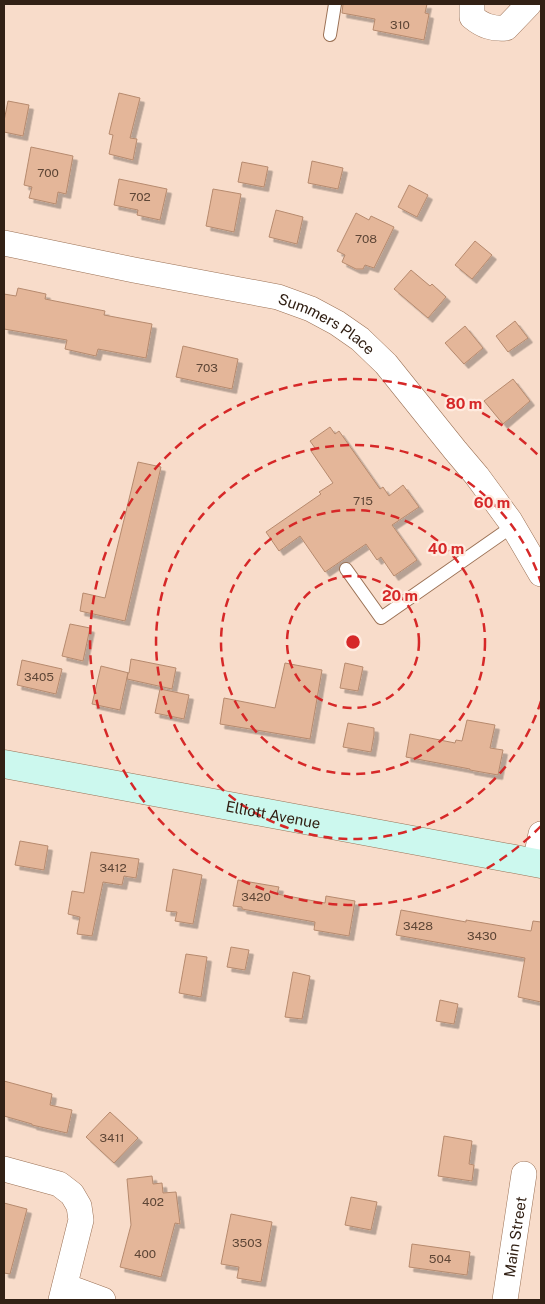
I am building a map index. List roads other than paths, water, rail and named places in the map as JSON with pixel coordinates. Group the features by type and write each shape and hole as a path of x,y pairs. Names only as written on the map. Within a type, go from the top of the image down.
{"street":[{"path":"472,4 472,17 481,24 494,29 506,28 529,4"},
{"name":"Summers Place","path":"4,243 278,297 311,309 337,323 360,339 386,364 477,476 513,526 541,574"},
{"name":"Elliott Avenue","path":"4,764 538,863"},
{"path":"538,863 541,834"},
{"path":"4,1169 59,1184 72,1194 79,1206 80,1222 63,1293 103,1300"},
{"name":"Main Street","path":"505,1300 524,1174"}],"lane":[{"path":"330,35 335,4"},
{"path":"346,569 381,618 513,526"}]}
